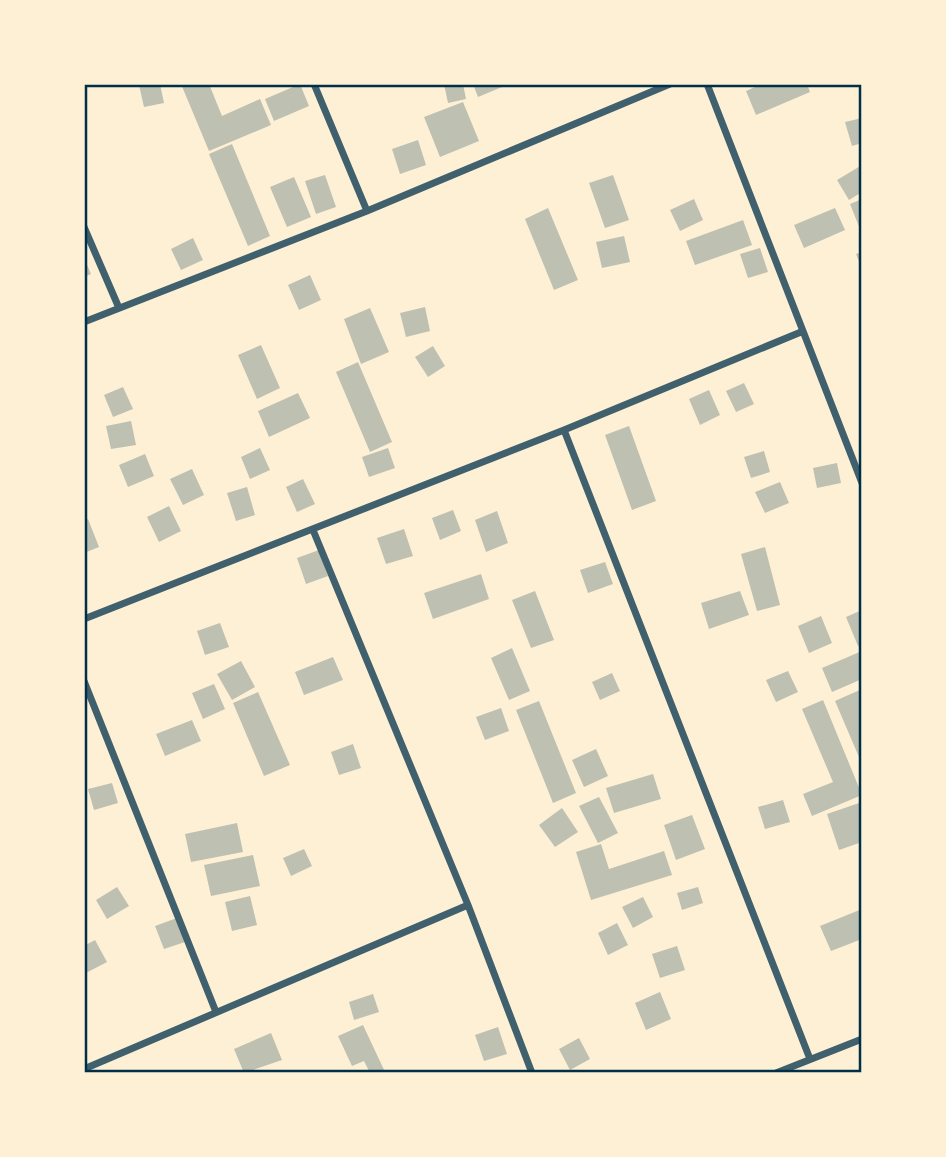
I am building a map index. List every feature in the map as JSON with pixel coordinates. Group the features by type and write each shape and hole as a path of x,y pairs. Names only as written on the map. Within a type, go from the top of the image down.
{"street":[{"path":"314,84 367,211"},
{"path":"84,322 367,211 670,84"},
{"path":"707,84 801,332 862,483"},
{"path":"84,227 119,308"},
{"path":"84,619 564,430 801,332"},
{"path":"564,430 810,1059"},
{"path":"313,530 468,905 532,1073"},
{"path":"84,681 216,1012"},
{"path":"84,1069 468,905"},
{"path":"776,1073 862,1039"}],"building":[{"path":"160,84 164,103 144,107 139,85"},
{"path":"181,84 209,84 222,116 260,99 271,125 209,151"},
{"path":"300,84 309,106 274,121 265,99"},
{"path":"444,84 463,84 466,99 448,103"},
{"path":"473,84 501,84 502,87 478,97"},
{"path":"762,84 807,84 810,92 756,115 746,91"},
{"path":"463,102 479,141 440,157 424,117"},
{"path":"862,118 862,143 852,146 845,122"},
{"path":"418,140 426,165 400,174 392,149"},
{"path":"232,144 270,236 248,246 209,154"},
{"path":"862,165 862,192 849,200 837,180"},
{"path":"325,175 336,207 316,214 305,181"},
{"path":"613,175 629,220 605,228 589,183"},
{"path":"294,177 311,217 287,227 270,187"},
{"path":"694,199 703,220 680,231 670,210"},
{"path":"862,199 862,234 850,204"},
{"path":"548,208 578,280 554,290 525,219"},
{"path":"835,208 845,230 804,248 794,225"},
{"path":"743,220 752,245 695,265 686,241"},
{"path":"624,236 630,262 602,268 596,242"},
{"path":"193,238 203,260 181,270 171,249"},
{"path":"760,248 768,272 748,278 740,254"},
{"path":"862,252 862,269 856,254"},
{"path":"84,258 91,274 84,277"},
{"path":"310,275 321,300 299,310 288,285"},
{"path":"425,307 430,331 406,337 400,313"},
{"path":"370,308 389,352 361,364 344,319"},
{"path":"261,345 280,388 257,399 238,355"},
{"path":"433,346 445,366 428,377 415,357"},
{"path":"358,362 392,442 370,452 336,372"},
{"path":"744,383 754,404 736,412 726,391"},
{"path":"123,387 133,409 113,417 104,395"},
{"path":"709,390 720,415 700,425 689,399"},
{"path":"298,393 310,418 269,437 258,411"},
{"path":"131,421 136,445 111,449 106,426"},
{"path":"629,426 656,501 632,510 605,435"},
{"path":"260,448 270,470 250,479 241,457"},
{"path":"388,448 395,468 369,477 362,457"},
{"path":"764,451 770,472 751,478 744,457"},
{"path":"145,454 154,476 128,487 119,465"},
{"path":"837,463 841,483 817,488 813,468"},
{"path":"192,469 204,495 183,505 170,479"},
{"path":"303,479 315,504 297,512 286,487"},
{"path":"780,482 789,503 765,513 755,492"},
{"path":"247,487 255,515 236,521 227,493"},
{"path":"169,506 181,531 159,542 147,517"},
{"path":"453,510 461,531 440,540 432,518"},
{"path":"497,511 508,543 486,552 475,520"},
{"path":"88,519 99,547 84,553 84,521"},
{"path":"404,529 413,556 386,564 377,538"},
{"path":"765,547 780,605 757,611 741,554"},
{"path":"319,550 328,576 306,584 297,558"},
{"path":"605,562 613,584 588,593 580,570"},
{"path":"481,574 489,599 433,619 424,593"},
{"path":"535,591 554,640 531,648 512,600"},
{"path":"740,591 749,615 709,629 701,603"},
{"path":"862,610 862,645 858,646 846,617"},
{"path":"821,616 832,643 809,653 798,626"},
{"path":"220,623 229,647 205,655 197,631"},
{"path":"512,648 530,691 509,700 491,658"},
{"path":"862,651 862,679 832,692 822,668"},
{"path":"333,657 343,680 304,695 295,672"},
{"path":"241,661 255,687 232,700 217,674"},
{"path":"788,671 798,692 776,702 766,680"},
{"path":"612,673 620,691 600,700 592,682"},
{"path":"214,684 225,709 203,719 192,693"},
{"path":"862,689 862,764 835,701"},
{"path":"258,692 290,765 264,776 233,703"},
{"path":"823,700 862,795 812,816 803,794 833,782 802,709"},
{"path":"539,701 576,793 553,803 516,710"},
{"path":"501,708 509,731 485,740 476,717"},
{"path":"192,720 201,741 165,756 156,734"},
{"path":"353,744 361,768 339,775 331,752"},
{"path":"596,749 608,776 584,787 572,760"},
{"path":"653,774 661,799 614,813 606,788"},
{"path":"112,783 118,803 94,810 88,789"},
{"path":"599,797 618,833 598,843 579,806"},
{"path":"783,800 790,822 765,829 758,807"},
{"path":"862,802 862,842 839,850 827,814"},
{"path":"562,808 578,832 555,847 539,825"},
{"path":"692,815 705,849 676,860 664,825"},
{"path":"237,823 243,852 191,862 185,834"},
{"path":"601,844 609,869 664,851 672,875 591,900 576,852"},
{"path":"304,849 312,866 291,876 283,858"},
{"path":"253,855 260,886 211,896 204,865"},
{"path":"117,887 129,906 107,919 96,900"},
{"path":"698,887 703,903 682,910 677,893"},
{"path":"250,896 257,925 232,931 225,902"},
{"path":"643,897 653,917 633,928 622,907"},
{"path":"862,909 862,939 831,951 820,926"},
{"path":"177,918 185,942 164,949 155,926"},
{"path":"617,923 628,945 608,955 598,933"},
{"path":"95,940 107,962 84,974 84,946"},
{"path":"677,946 685,970 660,978 652,954"},
{"path":"660,992 671,1019 646,1030 635,1003"},
{"path":"373,994 379,1012 354,1020 349,1002"},
{"path":"363,1025 385,1072 383,1073 370,1073 364,1061 352,1066 338,1036"},
{"path":"498,1027 507,1054 484,1061 475,1035"},
{"path":"271,1033 282,1060 244,1073 234,1049"},
{"path":"579,1038 590,1059 570,1070 559,1049"}]}
